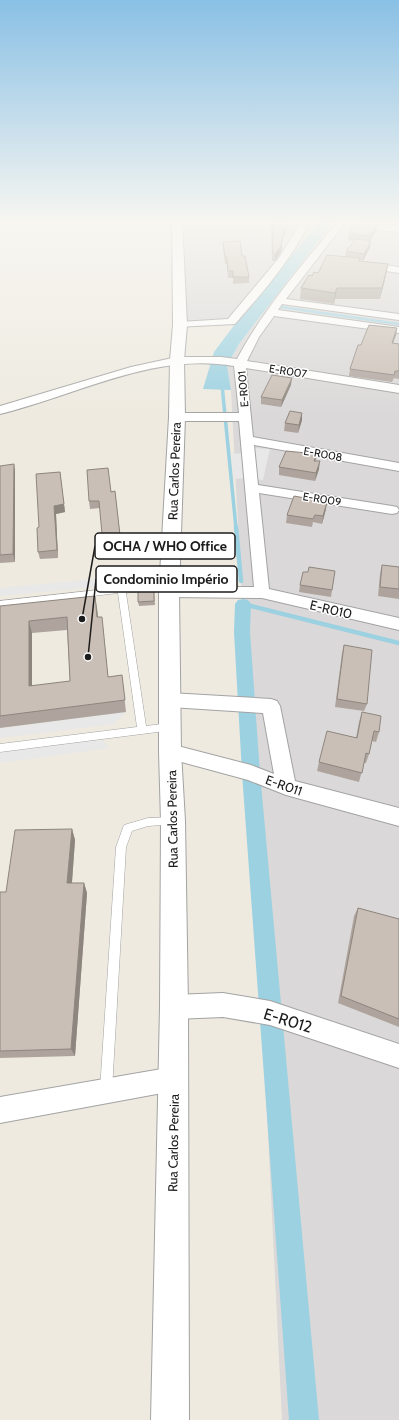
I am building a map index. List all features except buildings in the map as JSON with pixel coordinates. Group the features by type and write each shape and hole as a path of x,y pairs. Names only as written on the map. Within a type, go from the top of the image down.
{"street":[{"name":"Rua Carlos Pereira","path":"170,1420 174,1007 173,821 170,752 169,589 177,417 177,360 180,325 179,285"},
{"path":"180,325 231,322 263,285"},
{"name":"E-R001","path":"262,593 240,364 254,337 291,285"},
{"path":"279,300 399,317"},
{"path":"271,312 399,330"},
{"name":"E-R007","path":"1,409 134,369 177,360 221,360 399,389"},
{"path":"177,417 245,417"},
{"name":"E-R008","path":"247,440 399,467"},
{"name":"E-R009","path":"253,488 392,510"},
{"name":"E-R010","path":"169,589 262,593 399,624"},
{"path":"170,700 271,706 286,787"},
{"name":"E-R011","path":"170,752 251,773 286,787 399,817"},
{"name":"E-R012","path":"174,1007 223,1005 270,1013 399,1056"},
{"path":"0,1110 173,1079"}],"lane":[{"path":"0,604 122,591 169,589"},
{"path":"122,591 142,731"},
{"path":"0,748 170,727"},
{"path":"106,1091 121,847 128,828 148,822 173,821"}],"shaded area":[{"path":"186,285 267,285 235,324 193,327 187,322"},
{"path":"284,285 399,285 399,1420 282,1420 241,581 231,390 227,365 239,344"},
{"path":"254,448 270,449 263,480 255,479"},
{"path":"246,453 248,478 234,479 231,454"},
{"path":"108,578 117,585 0,596 0,588"},
{"path":"126,712 114,724 0,738 0,728"},
{"path":"102,740 110,748 0,763 0,752"}],"water":[{"path":"267,285 284,285 239,344 227,365 231,390 203,389 214,352"}],"waterway":[{"path":"274,306 399,324"},
{"path":"222,385 236,528"},
{"path":"236,527 241,581"},
{"path":"243,604 399,643"},
{"path":"243,604 242,632 251,773 304,1420"}],"place":[{"name":"OCHA / WHO Office","path":"82,619"},
{"name":"Condominio Império","path":"88,657"}]}
